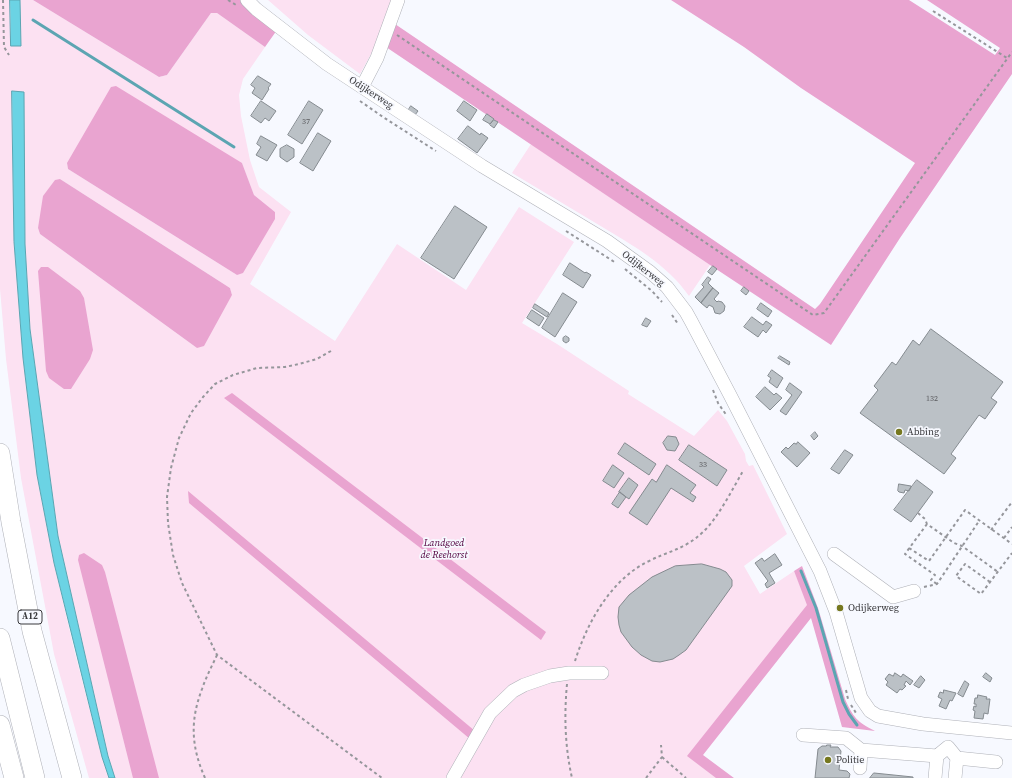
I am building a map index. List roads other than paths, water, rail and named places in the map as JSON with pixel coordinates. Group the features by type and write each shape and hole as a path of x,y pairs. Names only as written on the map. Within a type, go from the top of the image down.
{"highway":[{"name":"A12","path":"0,453 11,522 32,630 72,778"},
{"path":"0,638 36,778"},
{"path":"0,726 14,778"}],"street":[{"name":"Odijkerweg","path":"247,0 256,9 327,64 359,92 607,241 650,272 666,287 686,312 691,321 820,571 836,612 861,698 870,711 878,716 923,724 1012,733"},
{"path":"359,92 377,58 398,0"},
{"path":"834,554 893,597 914,591"},
{"path":"453,778 490,713 513,691 550,676 569,673 602,673"},
{"path":"803,735 846,738 861,750 936,756 948,747 951,726"},
{"path":"948,747 957,758 956,778"},
{"path":"860,768 861,750"},
{"path":"935,778 936,756"},
{"path":"957,758 996,762"}],"water":[{"path":"10,0 20,0 21,46 11,46"},
{"path":"12,91 24,92 25,244 30,329 58,536 108,756 115,778 109,778 102,757 54,563 37,475 23,358 14,242"}],"waterway":[{"path":"33,20 234,147"},
{"path":"801,571 816,608 843,702 857,725"}],"place":[{"name":"Abbing","path":"899,432"},
{"name":"Odijkerweg","path":"840,608"},
{"name":"Politie","path":"828,760"}],"park label":[{"name":"Landgoed de Reehorst","path":"444,548"}]}
